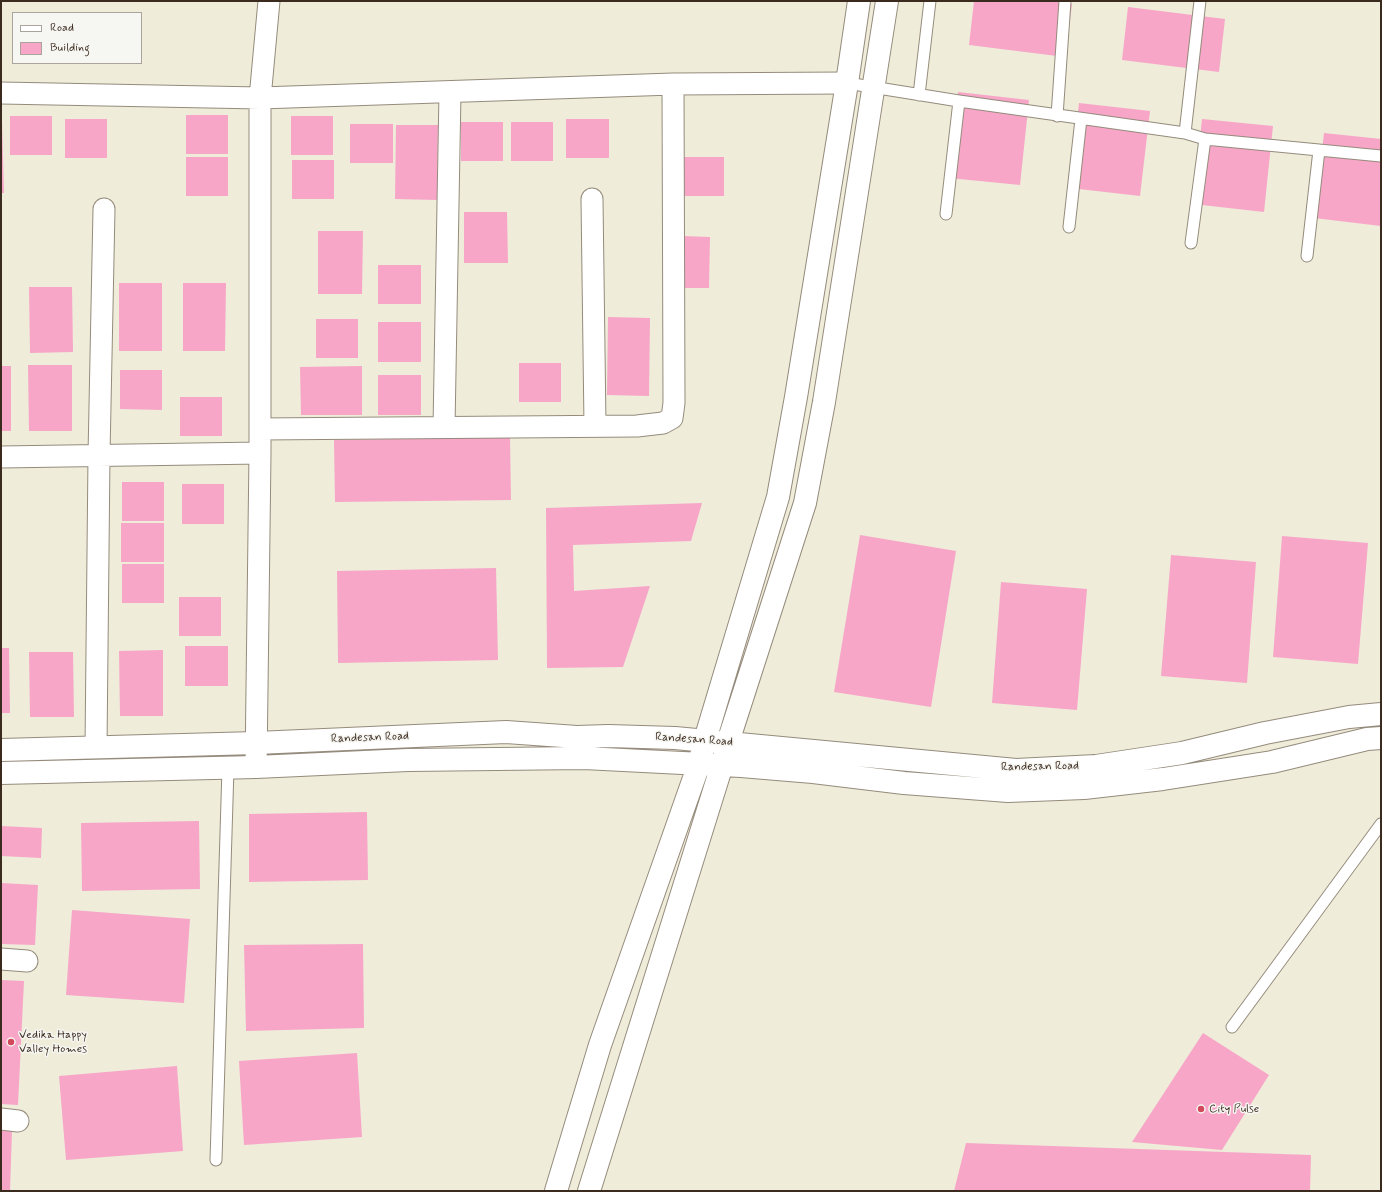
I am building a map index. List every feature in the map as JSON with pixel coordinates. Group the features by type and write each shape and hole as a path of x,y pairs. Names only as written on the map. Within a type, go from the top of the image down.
{"street":[{"path":"256,767 260,453 260,98 269,1"},
{"path":"556,1191 600,1045 699,764 778,496 796,397 859,1"},
{"path":"589,1191 728,742 805,503 824,402 887,1"},
{"path":"1,93 260,98 673,84 847,83"},
{"path":"260,428 637,426 663,423 672,418 674,403 673,84"},
{"path":"444,427 450,92"},
{"path":"592,199 595,426"},
{"path":"96,747 99,455 104,209"},
{"path":"1,457 260,453"},
{"name":"Randesan Road","path":"1,750 256,743 506,732 577,737 608,736 705,740 1016,770 1096,766 1182,753 1265,733 1349,718 1381,714"},
{"name":"Randesan Road","path":"1,773 228,768 408,760 584,758 722,765 813,772 904,783 1008,791 1084,788 1163,779 1272,762 1367,739 1381,738"},
{"path":"1,959 27,961"}],"lane":[{"path":"919,95 930,1"},
{"path":"1057,116 1065,1"},
{"path":"1185,133 1200,1"},
{"path":"847,83 1057,116 1185,133 1205,139 1381,156"},
{"path":"946,214 959,101"},
{"path":"1069,227 1081,119"},
{"path":"1191,243 1205,139"},
{"path":"1307,256 1319,150"},
{"path":"216,1160 228,768"},
{"path":"1232,1027 1381,824"}],"building":[{"path":"974,1 1049,1 1072,4 1065,57 969,45"},
{"path":"1128,7 1225,19 1219,72 1122,60"},
{"path":"958,92 1029,100 1020,185 949,178"},
{"path":"1079,103 1150,111 1140,196 1070,188"},
{"path":"186,115 228,115 228,154 186,154"},
{"path":"10,116 52,116 52,155 10,155"},
{"path":"291,116 333,116 333,155 291,155"},
{"path":"65,119 107,119 107,158 65,158"},
{"path":"566,119 609,119 609,158 566,158"},
{"path":"1202,119 1273,126 1264,212 1193,204"},
{"path":"2,121 4,193 1,193"},
{"path":"461,122 503,122 503,161 461,161"},
{"path":"511,122 553,122 553,161 511,161"},
{"path":"350,124 393,124 393,163 350,163"},
{"path":"396,125 438,125 437,200 395,199"},
{"path":"1324,133 1381,139 1381,226 1314,218"},
{"path":"186,157 228,157 228,196 186,196"},
{"path":"682,157 724,157 724,196 682,196"},
{"path":"292,160 334,160 334,199 292,199"},
{"path":"464,212 507,212 508,263 464,263"},
{"path":"318,231 363,231 362,294 318,294"},
{"path":"682,236 710,237 709,288 681,288"},
{"path":"378,265 421,265 421,304 378,304"},
{"path":"119,283 162,283 162,351 119,351"},
{"path":"183,283 226,283 225,351 183,351"},
{"path":"29,287 72,287 73,352 30,353"},
{"path":"608,317 650,318 649,396 607,395"},
{"path":"316,319 358,319 358,358 316,358"},
{"path":"378,322 421,322 421,362 378,362"},
{"path":"519,363 561,363 561,402 519,402"},
{"path":"28,365 72,365 72,431 29,431"},
{"path":"1,366 11,366 11,431 1,431"},
{"path":"362,366 362,415 301,415 300,367"},
{"path":"120,370 162,370 162,410 120,409"},
{"path":"378,375 421,375 421,415 378,415"},
{"path":"180,397 222,397 222,436 180,436"},
{"path":"510,437 511,500 335,502 334,440"},
{"path":"122,482 164,482 164,521 122,521"},
{"path":"182,484 224,484 224,524 182,524"},
{"path":"702,503 691,541 573,545 574,591 650,586 623,667 547,668 546,508"},
{"path":"121,523 164,523 164,562 121,562"},
{"path":"860,535 956,551 931,707 834,692"},
{"path":"1282,536 1368,543 1358,664 1273,657"},
{"path":"1171,555 1256,562 1247,683 1161,676"},
{"path":"122,564 164,564 164,603 122,603"},
{"path":"496,568 498,660 338,663 337,571"},
{"path":"1001,582 1087,589 1077,710 992,703"},
{"path":"179,597 221,597 221,636 179,636"},
{"path":"185,646 228,646 228,686 185,686"},
{"path":"1,648 9,648 10,713 1,713"},
{"path":"163,650 163,716 120,716 119,651"},
{"path":"29,652 73,652 74,717 30,717"},
{"path":"367,812 368,880 249,882 249,814"},
{"path":"199,821 200,889 82,891 81,823"},
{"path":"1,826 42,828 41,858 1,856"},
{"path":"1,883 38,885 35,945 1,944"},
{"path":"72,910 190,919 184,1003 66,995"},
{"path":"363,944 364,1028 246,1031 244,945"},
{"name":"Vedika Happy Valley Homes","path":"1,980 24,981 18,1105 1,1104"},
{"name":"City Pulse","path":"1203,1033 1269,1075 1222,1150 1132,1142"},
{"path":"357,1053 362,1137 244,1145 239,1061"},
{"path":"177,1066 183,1151 66,1160 59,1076"},
{"path":"1,1129 12,1130 10,1191 1,1191"},
{"path":"966,1143 1311,1155 1310,1191 954,1191"}],"place":[{"name":"Vedika Happy Valley Homes","path":"11,1042"},
{"name":"City Pulse","path":"1201,1109"}]}
